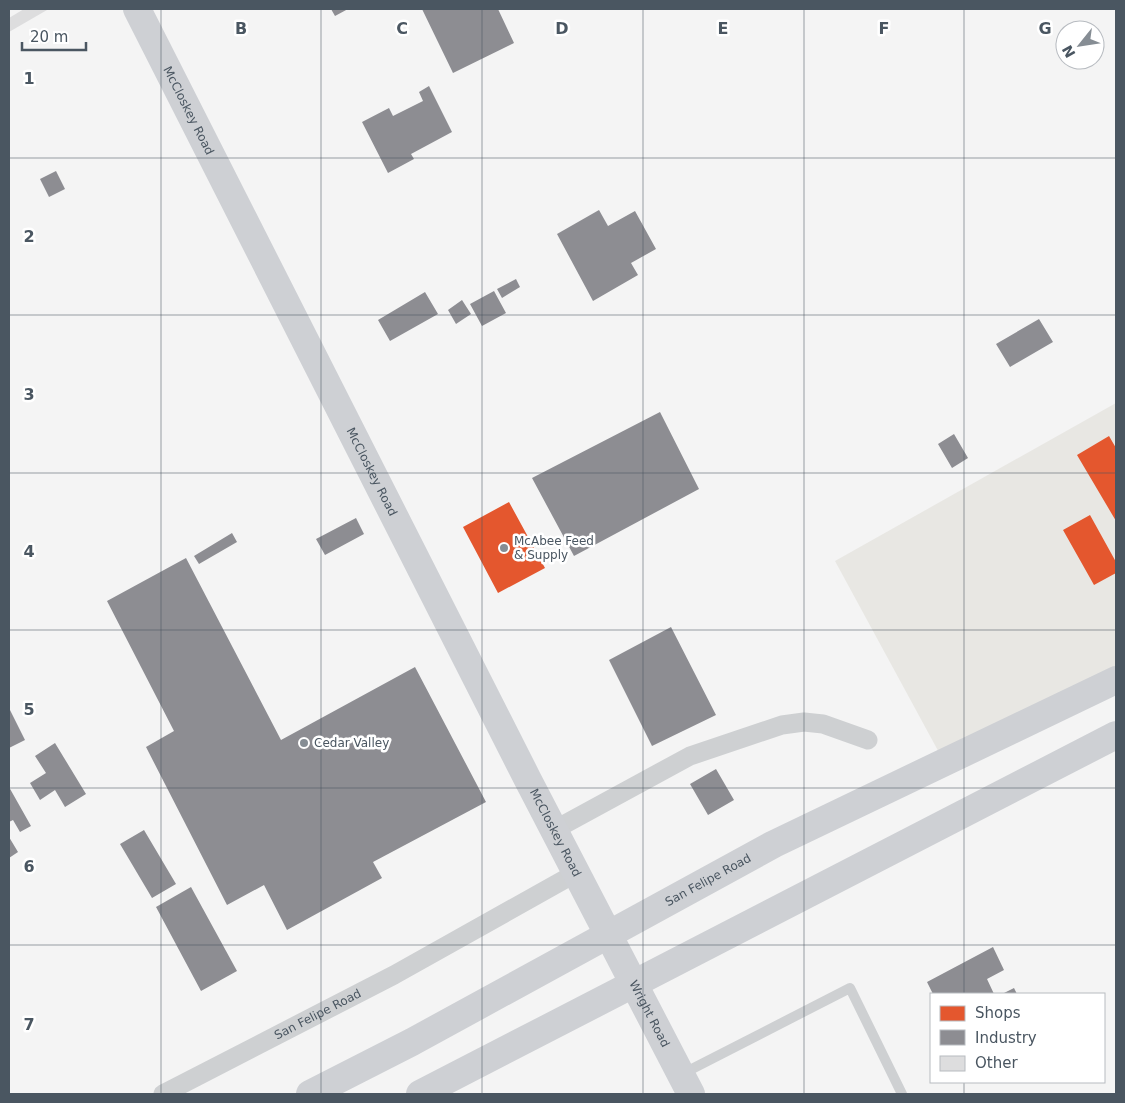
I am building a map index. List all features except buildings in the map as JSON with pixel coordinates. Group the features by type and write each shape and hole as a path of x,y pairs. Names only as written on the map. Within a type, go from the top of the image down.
{"main road":[{"name":"McCloskey Road","path":"137,9 608,933"},
{"name":"San Felipe Road","path":"310,1094 412,1042 608,933 774,844 1116,680"},
{"path":"420,1094 1116,735"},
{"name":"Wright Road","path":"608,933 686,1085"}],"street":[{"path":"554,830 690,756 782,725 804,722 824,724 868,740"},
{"name":"San Felipe Road","path":"162,1094 394,975 576,873"}],"lane":[{"path":"686,1085 850,988 902,1094"}],"shaded area":[{"path":"1116,403 1116,666 942,758 835,561"}],"place":[{"name":"McAbee Feed & Supply","path":"504,548"},
{"name":"Cedar Valley","path":"304,743"}]}
